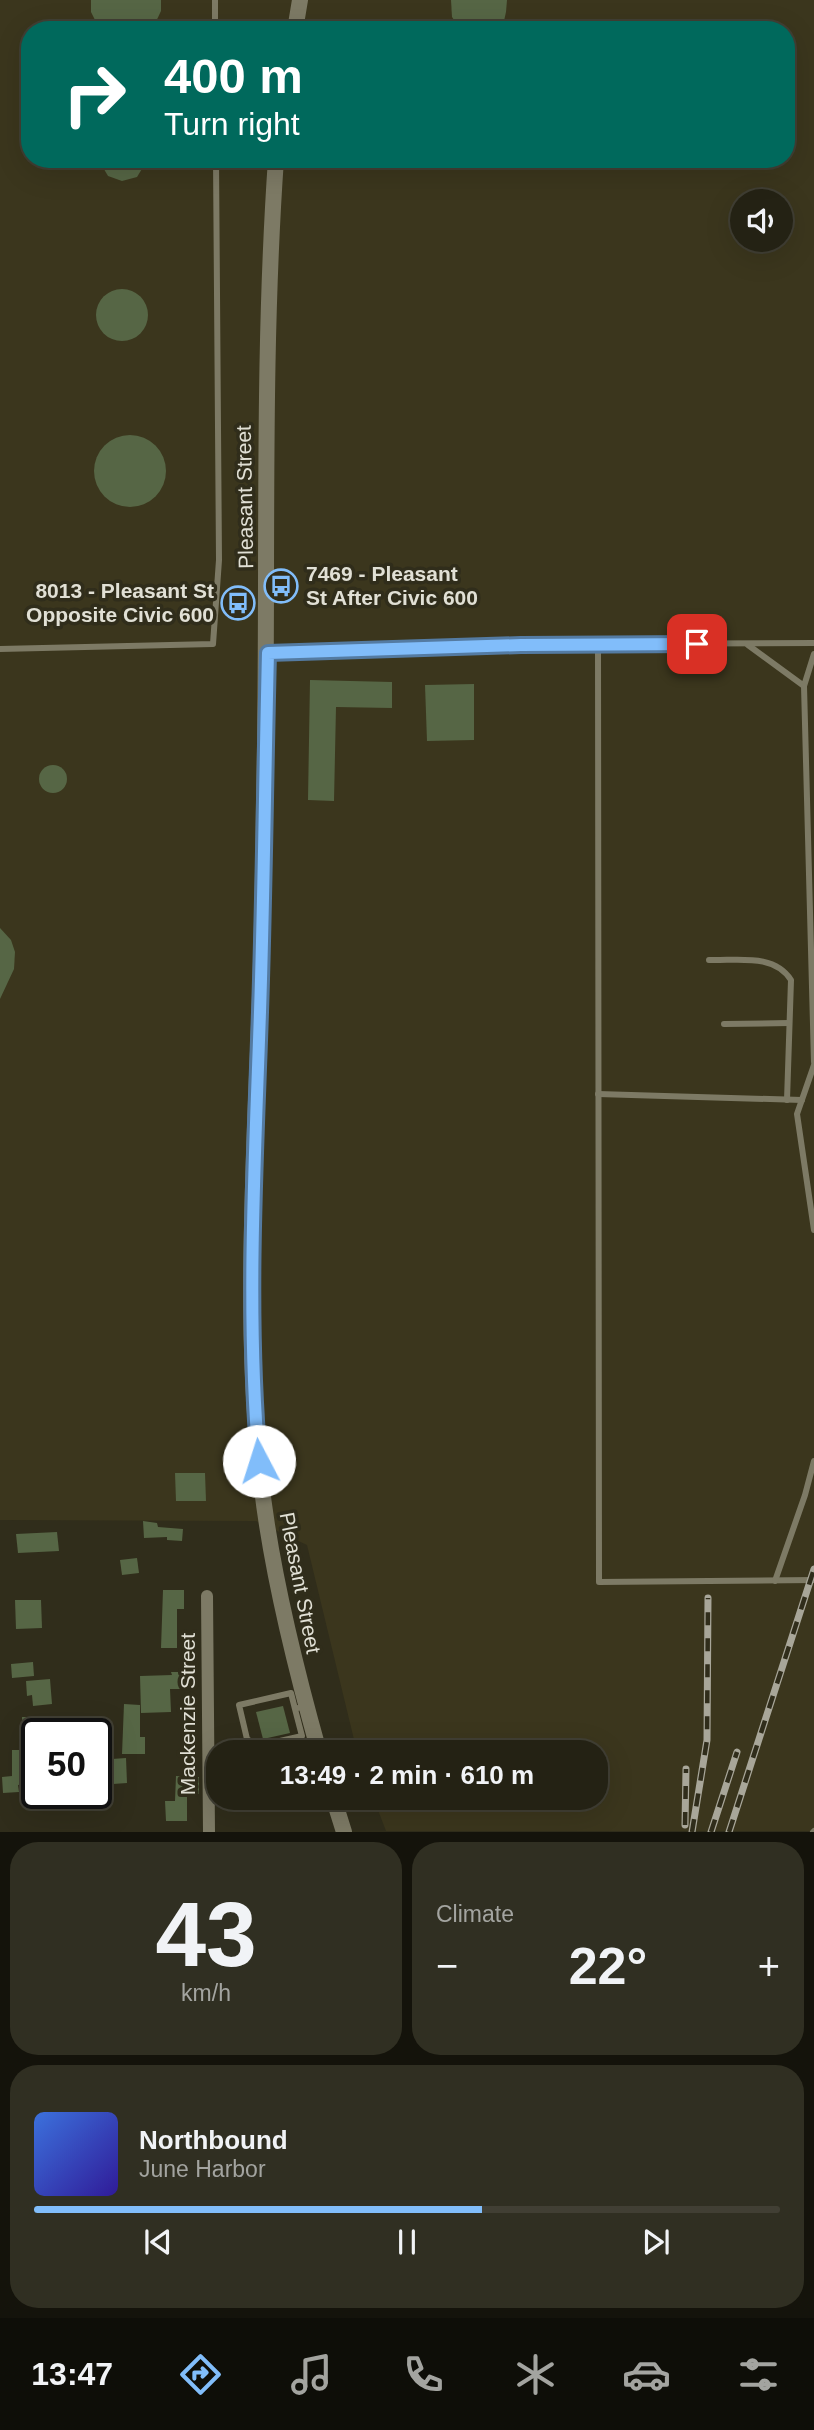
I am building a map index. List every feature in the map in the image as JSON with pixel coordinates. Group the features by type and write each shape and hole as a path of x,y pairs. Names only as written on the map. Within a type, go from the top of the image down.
{"main road":[{"path":"296,21 300,0"},
{"name":"Pleasant Street","path":"275,168 269,250 265,401 268,653 260,1011 252,1200 253,1388 266,1524 301,1707 314,1740"},
{"path":"337,1810 344,1832"}],"street":[{"name":"Mackenzie Street","path":"207,1595 209,1832"}],"lane":[{"path":"215,0 215,21"},
{"path":"0,649 213,644 219,560 216,168"},
{"path":"746,643 804,686"},
{"path":"268,653 814,643"},
{"path":"598,645 599,1582 814,1580"},
{"path":"814,654 804,686 814,1064 797,1114 814,1230"},
{"path":"709,960 768,961 783,969 791,980 787,1100"},
{"path":"724,1024 789,1023"},
{"path":"598,1094 802,1100"},
{"path":"775,1581 814,1461"},
{"path":"291,1693 301,1707 302,1736 258,1746 247,1738 239,1705 291,1693"}],"shaded area":[{"path":"0,0 814,0 814,1831 386,1831 378,1810 608,1810 608,1740 354,1740 307,1545 256,1521 0,1520"}],"building":[{"path":"91,0 161,0 161,11 156,21 96,21 91,12"},
{"path":"451,0 507,0 504,21 455,21"},
{"path":"103,168 142,168 137,177 122,181 108,176"},
{"path":"122,289 132,291 140,297 146,305 146,325 140,333 132,339 122,341 112,339 104,333 98,325 96,315 98,305 104,297 112,291"},
{"path":"137,435 156,445 164,457 164,485 156,497 144,505 123,507 104,497 96,485 94,464 104,445 116,437"},
{"path":"310,680 392,682 392,708 336,707 334,801 308,800"},
{"path":"474,684 474,740 427,741 425,685"},
{"path":"53,765 63,769 67,779 63,789 53,793 43,789 39,779 43,769"},
{"path":"0,928 11,940 15,952 14,969 0,999"},
{"path":"175,1473 205,1473 206,1501 176,1501"},
{"path":"143,1521 157,1523 158,1527 183,1529 182,1541 167,1540 167,1537 144,1538"},
{"path":"57,1532 59,1551 18,1553 16,1534"},
{"path":"137,1558 139,1573 122,1575 120,1560"},
{"path":"163,1590 184,1590 184,1609 177,1609 177,1648 161,1648"},
{"path":"15,1600 41,1600 42,1628 16,1629"},
{"path":"33,1662 34,1676 12,1678 11,1664"},
{"path":"171,1672 187,1672 188,1689 170,1689 171,1712 141,1713 140,1676 172,1675"},
{"path":"50,1679 52,1704 33,1706 32,1695 27,1696 26,1681"},
{"path":"124,1704 140,1705 140,1737 145,1737 145,1754 122,1754"},
{"path":"283,1706 290,1733 263,1739 256,1712"},
{"path":"12,1750 21,1750 21,1785 18,1785 19,1792 3,1793 2,1777 12,1776"},
{"path":"126,1758 127,1783 113,1784 112,1759"},
{"path":"176,1776 199,1777 199,1794 187,1794 187,1821 166,1821 165,1801 175,1801"}],"railway":[{"path":"729,1832 814,1569"},
{"path":"692,1832 707,1740 708,1598"},
{"path":"711,1832 737,1752"},
{"path":"685,1825 686,1769"}],"place":[{"name":"7469 - Pleasant St After Civic 600","path":"281,586"},
{"name":"8013 - Pleasant St Opposite Civic 600","path":"238,603"}],"route":[{"path":"259,1461 253,1388 252,1200 260,1011 268,653 521,645 697,644"}]}
